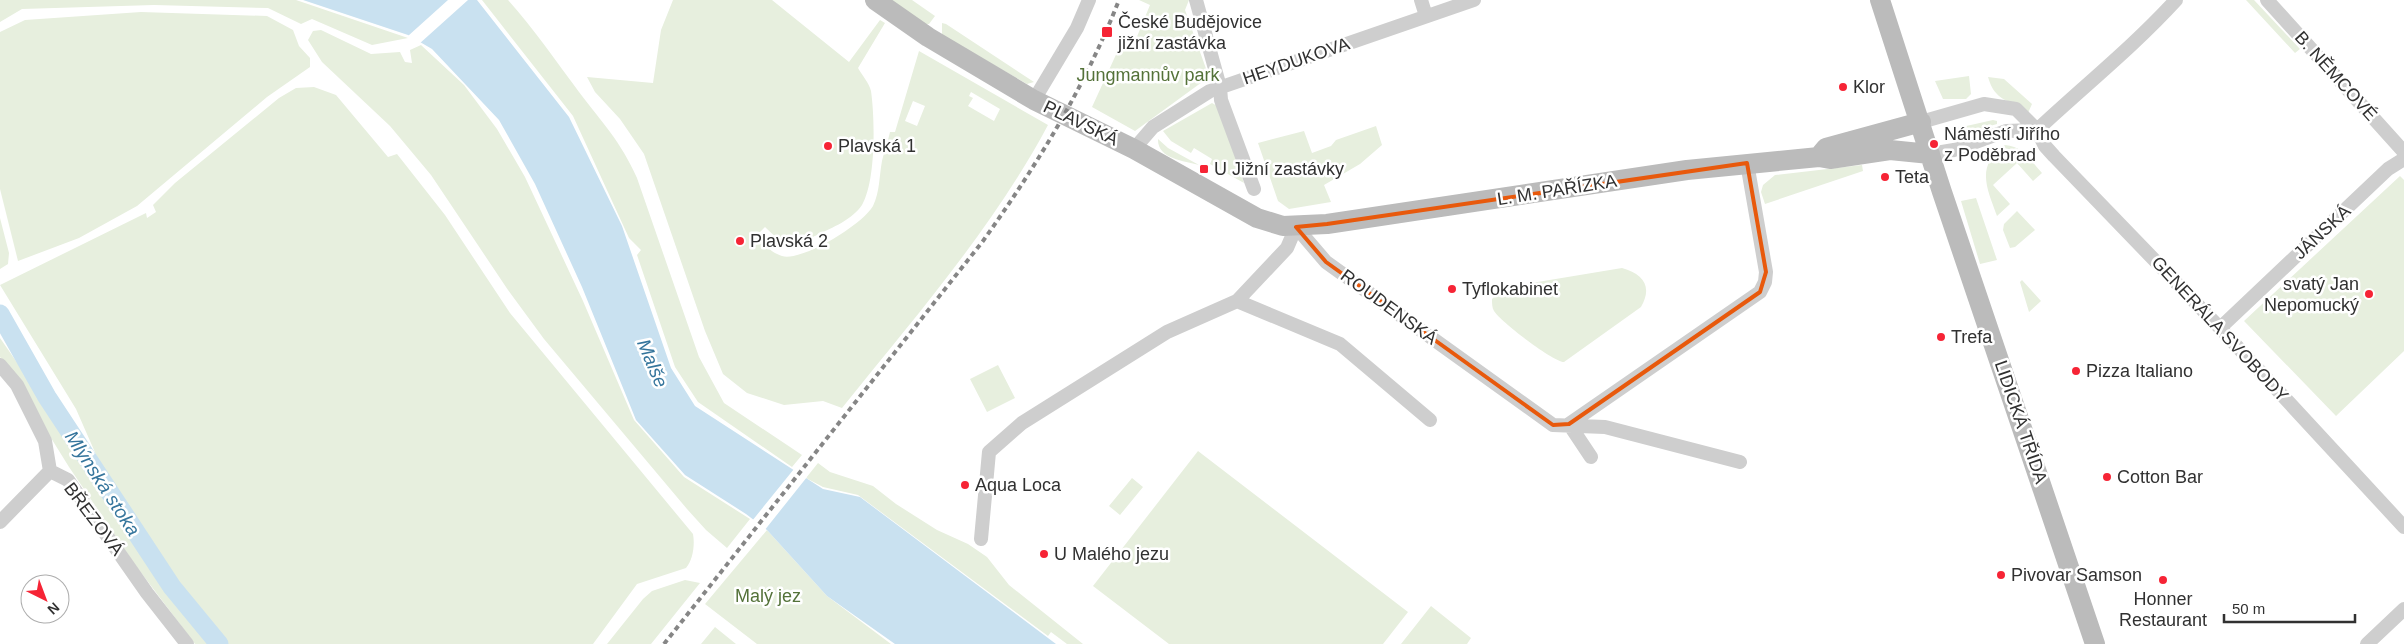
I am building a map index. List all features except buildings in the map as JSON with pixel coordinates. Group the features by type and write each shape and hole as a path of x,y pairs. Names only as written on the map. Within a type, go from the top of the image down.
{"street":[{"name":"PLAVSKÁ","path":"875,0 928,37 1034,100 1134,149 1257,218 1271,224 1296,227"},
{"path":"1034,100 1077,28 1088,0"},
{"path":"1196,0 1220,87 1221,100 1254,189"},
{"path":"1420,0 1426,16"},
{"name":"HEYDUKOVA","path":"1134,149 1153,128 1210,91 1474,0"},
{"name":"LIDICKÁ TŘÍDA","path":"1880,0 2095,644"},
{"path":"1930,154 1954,150 2006,131 2037,130 2150,29 2176,0"},
{"name":"B. NĚMCOVÉ","path":"2267,0 2404,152"},
{"name":"GENERÁLA SVOBODY","path":"1921,122 1984,104 2016,109 2037,130 2045,146 2054,156 2220,328 2404,527"},
{"path":"1819,157 1826,148 1921,122"},
{"name":"L. M. PAŘÍZKA","path":"1296,227 1747,163 1819,157 1830,158 1890,150 1930,154"},
{"name":"JÁNSKÁ","path":"2220,328 2388,169 2404,159"},
{"path":"1590,457 1569,424 1712,323 1760,292 1766,272 1747,163"},
{"path":"981,539 989,452 1022,423 1167,332 1237,301 1287,248 1296,227"},
{"name":"ROUDENSKÁ","path":"1296,227 1326,262 1553,425 1569,424 1627,431 1740,462"},
{"path":"1237,301 1340,344 1430,420"},
{"name":"BŘEZOVÁ","path":"0,365 17,386 45,441 50,471 68,480 147,592 187,644"},
{"path":"0,522 50,471"},
{"path":"2367,644 2404,609"}],"highlighted area":[{"path":"1747,163 1766,272 1760,292 1569,424 1553,425 1326,262 1296,227 1327,224"}],"green space":[{"path":"0,0 296,0 408,38 372,45 312,19 301,24 268,8 154,5 22,9 0,22"},
{"path":"482,0 508,0 618,143 637,178 699,357 724,403 802,455 792,467 698,402 675,367 637,255 641,250 629,238 573,116"},
{"path":"673,0 772,0 849,62 880,20 885,23 858,68 871,91 873,117 872,166 867,194 858,210 842,223 794,244 778,239 765,227 759,233 763,241 771,250 782,256 791,256 817,248 857,222 873,206 890,132 895,132 919,51 1048,125 1003,200 978,236 925,306 842,408 823,401 784,405 747,393 723,374 705,331 644,154 620,119 595,92 587,77 653,83 661,30","holes":["971,92 1000,109 994,121 968,106 973,98 969,96","913,101 925,106 917,126 905,121"]},
{"path":"889,0 912,0 935,16 929,24 924,24"},
{"name":"Jungmannův park","path":"1139,0 1189,0 1185,10 1209,77 1135,131 1092,107 1125,35 1136,39 1150,5"},
{"path":"2246,0 2254,0 2300,49 2295,53"},
{"path":"141,12 267,16 293,30 299,46 310,58 310,67 267,97 137,206 79,238 18,261 0,189 0,32 25,20"},
{"path":"942,23 1034,82 1027,84 942,35"},
{"path":"321,30 371,54 400,52 405,62 412,63 410,50 421,45 464,85 497,129 525,177 583,301 634,420 684,477 750,519 727,548 706,530 687,509 544,339 508,290 431,175 390,126 322,62 308,40 313,31"},
{"path":"1969,76 1971,94 1966,99 1943,99 1935,81"},
{"path":"1988,77 2004,79 2032,104 2028,113 1999,96"},
{"path":"314,87 336,95 388,157 397,154 445,215 510,313 693,534 693,552 686,568 637,584 593,644 226,644 183,591 101,466 76,409 0,285 146,213 147,218 156,212 153,205 175,183 279,98 296,88"},
{"path":"1212,103 1219,107 1244,183 1210,164 1212,159 1194,148 1191,153 1171,141 1163,131"},
{"path":"1993,120 1997,121 1997,124 1955,136 1953,129"},
{"path":"1376,126 1382,145 1360,164 1324,185 1331,202 1289,209 1278,201 1258,143 1304,131 1312,153 1331,146 1336,140"},
{"path":"1158,139 1168,148 1199,165 1167,155 1159,146"},
{"path":"2005,145 2022,151 2042,173 2033,181 2017,163 1993,185 2010,204 1997,216 1987,187 1987,169 1996,153"},
{"path":"1862,165 1863,171 1765,204 1761,192 1763,185 1775,175"},
{"path":"2400,176 2404,180 2404,351 2336,416 2244,321"},
{"path":"1976,198 1997,260 1980,264 1961,201"},
{"path":"2017,211 2035,230 2015,247 2010,248 2003,230 2004,224"},
{"path":"0,218 9,253 8,264 0,269"},
{"path":"1622,268 1636,274 1644,282 1646,293 1641,307 1564,362 1549,355 1527,340 1506,323 1493,308 1492,299 1508,287"},
{"path":"2022,280 2041,301 2029,312 2020,282"},
{"path":"0,338 100,482 171,590 214,644 195,644 136,566 69,467 33,409 19,380 0,357"},
{"path":"998,365 1015,398 987,412 970,379"},
{"path":"1198,451 1408,612 1383,644 1169,644 1093,586"},
{"path":"818,463 830,472 873,486 896,504 937,530 968,544 987,557 1009,585 1083,644 1067,644 1051,632 1048,636 858,495 823,487 806,478"},
{"path":"1132,478 1143,487 1120,515 1109,506"},
{"name":"Malý jez","path":"767,530 827,596 891,644 757,644 705,604"},
{"path":"685,580 700,583 651,644 607,644 643,599 652,591"},
{"path":"1431,606 1471,638 1467,644 1401,644"},
{"path":"715,627 736,644 701,644"}],"water":[{"name":"Malše","path":"303,0 477,0 569,117 622,226 671,368 695,406 823,489 860,497 1056,644 895,644 827,596 767,530 746,514 685,475 636,420 582,287 535,184 499,120 432,49 408,35"}],"pier":[{"path":"448,0 468,0 419,44 408,36"},
{"path":"794,469 807,477 764,531 752,521"}],"waterway":[{"name":"Mlýnská stoka","path":"0,314 47,397 172,587 219,644"}],"railway":[{"path":"664,644 983,241 1022,184 1058,125 1091,64 1119,0"}],"place":[{"name":"České Budějovice jižní zastávka","path":"1107,32"},
{"name":"Klor","path":"1843,87"},
{"name":"Náměstí Jiřího z Poděbrad","path":"1934,144"},
{"name":"Plavská 1","path":"828,146"},
{"name":"U Jižní zastávky","path":"1204,169"},
{"name":"Teta","path":"1885,177"},
{"name":"Plavská 2","path":"740,241"},
{"name":"Tyflokabinet","path":"1452,289"},
{"name":"svatý Jan Nepomucký","path":"2369,294"},
{"name":"Trefa","path":"1941,337"},
{"name":"Pizza Italiano","path":"2076,371"},
{"name":"Cotton Bar","path":"2107,477"},
{"name":"Aqua Loca","path":"965,485"},
{"name":"U Malého jezu","path":"1044,554"},
{"name":"Pivovar Samson","path":"2001,575"},
{"name":"Honner Restaurant","path":"2163,580"}]}
